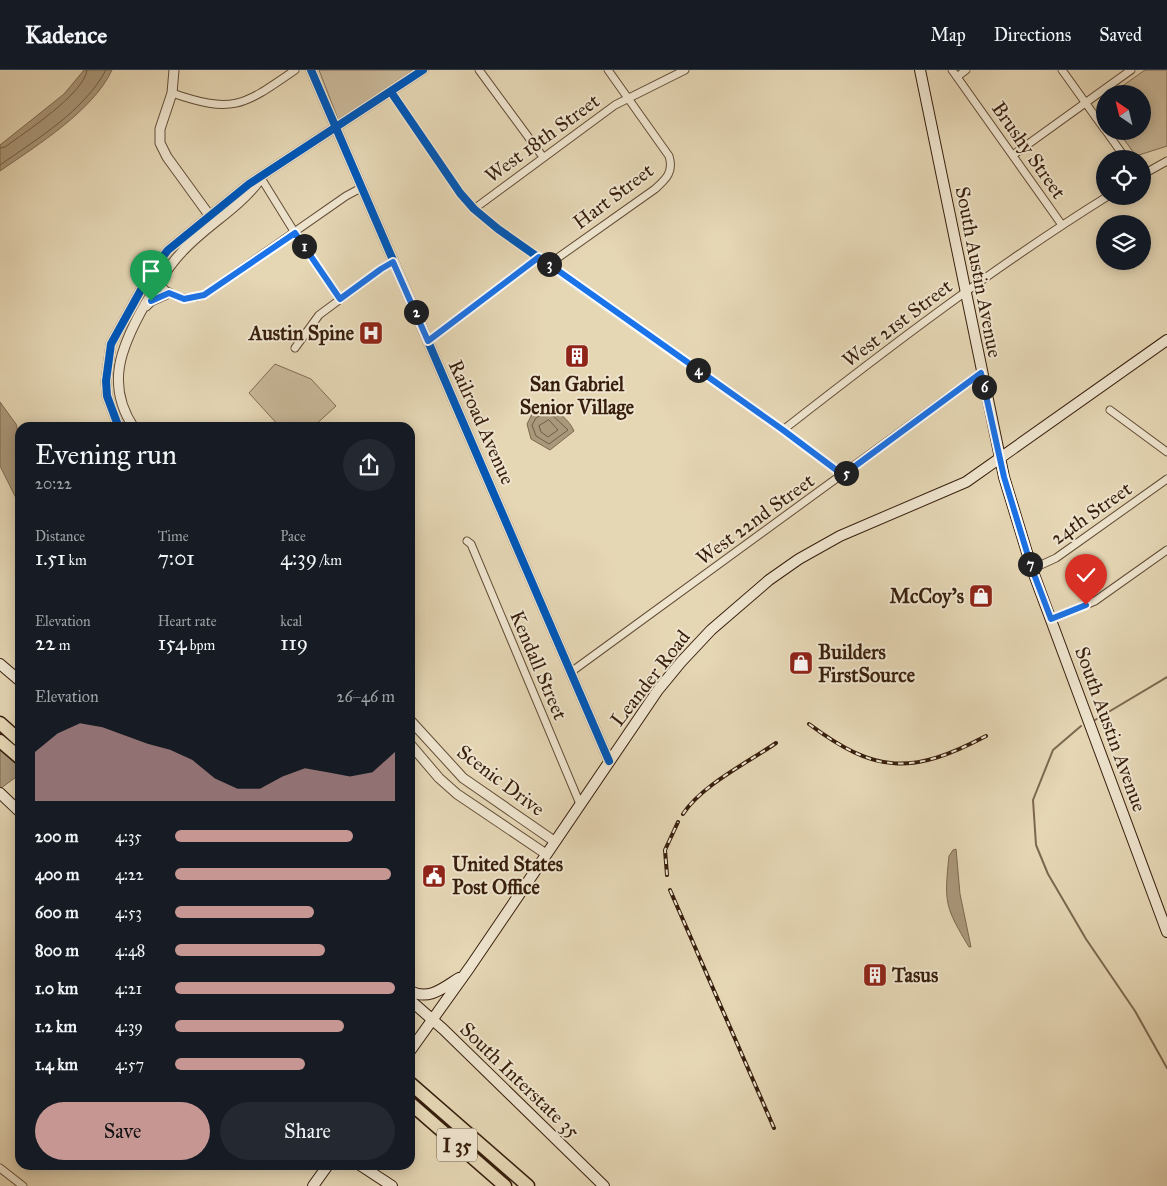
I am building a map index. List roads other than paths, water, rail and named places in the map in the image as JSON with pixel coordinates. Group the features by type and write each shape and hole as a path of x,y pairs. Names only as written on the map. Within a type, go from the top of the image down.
{"highway":[{"path":"0,724 15,737"},
{"path":"0,741 15,754"},
{"name":"I 35","path":"415,1087 528,1186"},
{"name":"I 35","path":"415,1107 505,1186"},
{"path":"415,1114 456,1144"},
{"path":"501,1163 533,1186"}],"main road":[{"name":"South Austin Avenue","path":"920,70 1000,459 1032,569 1167,932"},
{"name":"Leander Road","path":"415,1044 468,971 609,760 681,662 738,604 769,580 836,538 966,482 1167,340"},
{"path":"0,664 15,677"},
{"path":"0,794 15,807"},
{"path":"415,994 428,996 468,971"},
{"name":"South Interstate 35","path":"415,1004 432,1018 604,1186"},
{"path":"313,1186 324,1170"},
{"path":"368,1170 392,1186"}],"street":[{"path":"174,70 172,93 160,130 160,143 167,156 215,223"},
{"path":"172,93 210,105 230,105 250,99 295,70"},
{"name":"Railroad Avenue","path":"311,70 609,760"},
{"path":"117,422 107,396 106,382 111,344 152,270 174,244 249,184 261,178 423,70"},
{"path":"479,70 542,157"},
{"name":"Hart Street","path":"549,264 655,189 670,172 670,156 608,70"},
{"name":"West 18th Street","path":"474,209 542,157 627,98 685,70"},
{"name":"Brushy Street","path":"952,70 1062,225"},
{"path":"957,77 966,70"},
{"path":"1062,70 1096,118"},
{"path":"1013,155 1131,70"},
{"path":"391,92 452,182 474,209 843,475"},
{"path":"1151,170 1167,161"},
{"path":"131,422 124,410 118,376 125,341 159,281 181,253 228,214 261,178"},
{"path":"261,178 295,233 340,299"},
{"path":"159,281 163,290 184,299 204,295 259,259 346,196 361,188"},
{"name":"West 21st Street","path":"783,430 965,291 1096,204"},
{"path":"428,341 539,257"},
{"path":"295,348 314,321 340,299 393,262"},
{"path":"142,310 151,301 169,293"},
{"name":"West 22nd Street","path":"571,672 981,373"},
{"path":"1110,410 1167,452"},
{"name":"24th Street","path":"1032,569 1056,558 1167,479"},
{"name":"Kendall Street","path":"467,541 471,544 580,804"},
{"path":"1051,619 1095,601 1167,550"},
{"name":"Scenic Drive","path":"415,726 451,767 476,788 554,841"},
{"name":"Scenic Drive","path":"415,750 439,778 457,794 546,854"},
{"path":"439,778 451,767"},
{"path":"0,1168 23,1186"}],"water":[{"path":"84,70 112,70 92,100 78,113 46,139 0,171 0,145 64,94"},
{"path":"0,402 15,423 15,496 0,466"},
{"path":"548,406 563,417 574,431 550,450 531,439 527,424 532,414"},
{"path":"15,734 15,778 0,789 0,747"},
{"path":"956,849 960,894 971,947 969,947 955,923 948,904 949,856"}],"waterway":[{"path":"1095,720 1167,677"},
{"path":"1081,726 1053,750 1033,800 1036,845 1048,874 1086,939 1135,1011 1167,1068"}],"railway":[{"path":"809,724 855,752 875,760 895,763 915,763 937,758 986,736"},
{"path":"683,814 701,793 776,743"},
{"path":"667,875 665,850 678,822"},
{"path":"670,890 774,1128"}],"place":[{"name":"Austin Spine","path":"371,333"},
{"name":"San Gabriel Senior Village","path":"577,356"},
{"name":"McCoy's","path":"981,596"},
{"name":"Builders FirstSource","path":"801,663"},
{"name":"United States Post Office","path":"434,876"},
{"name":"Tasus","path":"875,975"}]}
